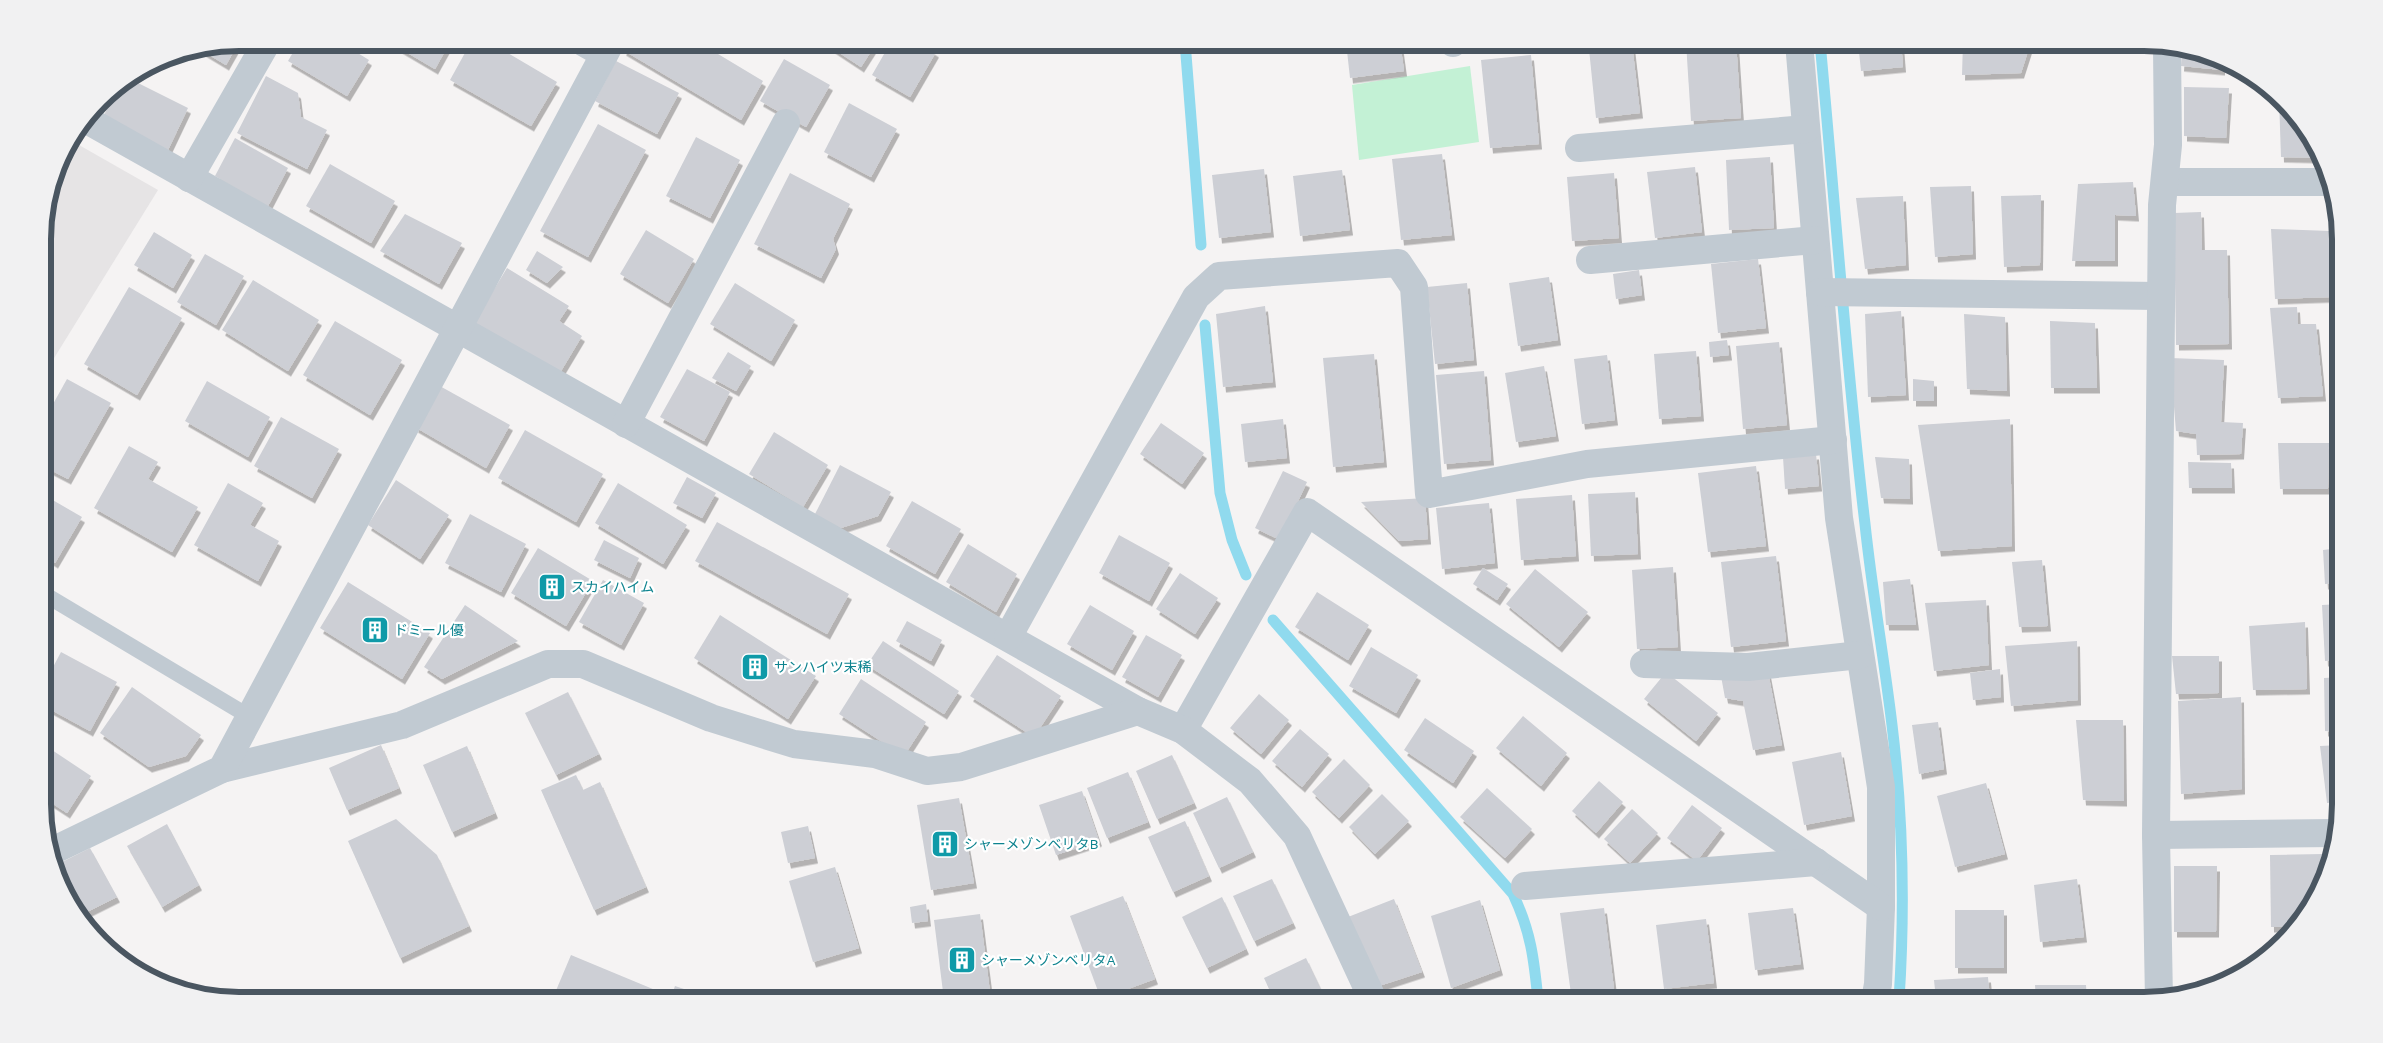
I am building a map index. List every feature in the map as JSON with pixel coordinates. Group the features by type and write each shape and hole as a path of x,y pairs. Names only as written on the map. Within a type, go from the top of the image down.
{"street":[{"path":"190,178 262,51"},
{"path":"222,770 459,327 597,51"},
{"path":"1800,51 1816,240 1838,292 1832,440 1839,518 1881,787 1881,907 1876,992"},
{"path":"2159,991 2156,835 2160,296 2162,205 2168,145 2167,53"},
{"path":"92,122 459,327 626,424 1138,711 1183,730 1250,781 1297,836 1369,992"},
{"path":"626,424 786,123"},
{"path":"1579,148 1806,128"},
{"path":"2165,182 2323,182"},
{"path":"1590,260 1816,240"},
{"path":"1008,637 1196,297 1219,276 1398,263 1414,287 1429,494 1587,464 1832,440"},
{"path":"1838,292 2160,296"},
{"path":"1183,730 1307,512 1881,907"},
{"path":"1644,664 1748,667 1860,655"},
{"path":"57,849 222,770 402,725 548,664 582,664 711,718 794,744 875,754 927,771 961,767 1138,711"},
{"path":"2156,835 2329,833"},
{"path":"1525,886 1816,862"}],"lane":[{"path":"51,598 250,717"}],"shaded area":[{"path":"76,145 158,190 51,363 51,239 53,215 61,179"}],"green space":[{"path":"1470,66 1479,142 1359,160 1352,85"}],"building":[{"path":"234,51 226,65 208,54"},
{"path":"294,51 354,51 369,60 347,96 288,61"},
{"path":"404,51 445,51 435,69"},
{"path":"466,51 504,51 557,82 531,126 450,80"},
{"path":"625,51 713,51 763,81 741,120"},
{"path":"837,51 871,51 861,67"},
{"path":"886,51 936,52 910,97 872,75"},
{"path":"1347,51 1401,51 1404,71 1350,78"},
{"path":"1589,51 1633,51 1640,113 1596,118"},
{"path":"1687,51 1737,51 1741,118 1691,121"},
{"path":"1859,51 1902,51 1903,67 1861,71"},
{"path":"1963,51 2028,51 2021,73 1962,75"},
{"path":"1531,55 1539,144 1490,148 1481,60"},
{"path":"2182,55 2204,61 2222,70 2181,66"},
{"path":"784,59 830,85 806,127 760,101"},
{"path":"616,61 679,93 657,134 595,101"},
{"path":"266,76 298,93 301,117 327,130 307,169 237,133"},
{"path":"136,82 188,108 168,150 103,117 111,102"},
{"path":"2184,87 2229,88 2226,138 2184,136"},
{"path":"849,103 897,129 871,177 824,152"},
{"path":"2279,109 2307,145 2313,158 2281,157"},
{"path":"598,124 646,150 588,257 540,231"},
{"path":"696,137 740,160 710,218 666,196"},
{"path":"235,138 288,168 268,206 215,176"},
{"path":"1442,154 1452,235 1401,240 1392,159"},
{"path":"1770,157 1774,228 1729,230 1726,160"},
{"path":"330,164 395,201 371,243 306,206"},
{"path":"1695,167 1702,232 1655,238 1647,172"},
{"path":"1264,169 1271,232 1219,238 1212,175"},
{"path":"1342,170 1350,230 1300,236 1293,176"},
{"path":"790,173 850,204 833,239 836,249 821,278 754,244"},
{"path":"1614,173 1619,238 1572,241 1567,177"},
{"path":"2133,182 2136,216 2115,215 2115,261 2072,261 2078,184"},
{"path":"1971,186 1973,254 1935,257 1930,187"},
{"path":"2041,195 2040,265 2004,267 2001,196"},
{"path":"1903,196 1906,265 1865,269 1856,198"},
{"path":"2201,212 2202,250 2227,250 2229,344 2176,345 2174,213"},
{"path":"405,214 462,243 439,284 380,251"},
{"path":"2271,229 2330,231 2332,297 2275,299"},
{"path":"646,230 694,259 668,303 620,274"},
{"path":"154,232 192,255 173,288 134,265"},
{"path":"537,251 563,267 547,283 526,270"},
{"path":"205,254 244,276 216,325 177,302"},
{"path":"1758,259 1766,328 1718,333 1711,264"},
{"path":"507,268 569,306 559,321 582,336 558,376 473,324"},
{"path":"1639,270 1642,295 1616,299 1613,274"},
{"path":"1549,277 1558,340 1518,346 1509,283"},
{"path":"253,280 319,320 288,371 222,330"},
{"path":"735,283 795,320 771,361 710,324"},
{"path":"1467,283 1474,360 1435,364 1427,287"},
{"path":"129,287 182,318 137,395 84,364"},
{"path":"1265,306 1273,382 1223,387 1216,314"},
{"path":"2297,307 2298,324 2316,324 2323,396 2278,398 2270,308"},
{"path":"1901,311 1906,395 1868,397 1865,314"},
{"path":"1964,314 2005,317 2007,391 1967,389"},
{"path":"335,321 402,360 370,415 303,375"},
{"path":"2050,321 2095,323 2097,388 2051,388"},
{"path":"1727,340 1729,355 1710,357 1709,342"},
{"path":"1779,342 1787,425 1743,429 1736,346"},
{"path":"1696,351 1701,416 1659,419 1654,354"},
{"path":"728,352 751,366 736,391 712,378"},
{"path":"1374,354 1384,462 1333,467 1323,358"},
{"path":"1607,355 1615,420 1582,424 1574,359"},
{"path":"2170,358 2224,360 2221,422 2243,423 2241,454 2197,455 2196,434 2176,431"},
{"path":"1544,366 1556,436 1516,442 1505,373"},
{"path":"687,369 730,392 704,441 660,417"},
{"path":"1484,371 1491,460 1444,464 1436,375"},
{"path":"67,379 111,403 68,479 51,470 51,408"},
{"path":"1913,379 1934,381 1934,401 1913,401"},
{"path":"207,381 270,417 248,457 185,421"},
{"path":"438,385 510,425 486,468 415,427"},
{"path":"281,417 339,449 312,498 254,466"},
{"path":"1283,419 1287,458 1245,462 1241,424"},
{"path":"2010,419 2012,546 1938,551 1918,425"},
{"path":"1161,423 1204,453 1182,484 1140,454"},
{"path":"525,430 603,474 576,522 498,478"},
{"path":"774,432 828,465 803,507 749,474"},
{"path":"2278,443 2329,443 2328,489 2280,489"},
{"path":"129,446 158,462 148,479 198,507 172,552 94,508"},
{"path":"1816,454 1819,486 1785,489 1783,457"},
{"path":"1875,457 1909,459 1910,499 1881,498"},
{"path":"2188,462 2231,463 2232,488 2189,488"},
{"path":"840,465 891,492 878,516 841,528 815,514"},
{"path":"1756,466 1766,546 1708,552 1698,473"},
{"path":"1283,471 1307,482 1280,540 1255,528"},
{"path":"687,477 716,493 702,518 673,503"},
{"path":"396,480 449,515 420,559 368,525"},
{"path":"228,483 263,503 250,525 279,541 258,581 194,545"},
{"path":"618,483 687,525 663,564 595,523"},
{"path":"1635,492 1638,554 1591,556 1588,494"},
{"path":"1572,495 1576,556 1521,560 1516,499"},
{"path":"1425,498 1428,539 1399,541 1361,502"},
{"path":"51,499 82,517 55,563 51,560"},
{"path":"912,501 961,529 935,574 886,546"},
{"path":"1489,503 1495,563 1442,569 1436,508"},
{"path":"470,514 526,544 501,592 445,563"},
{"path":"717,522 849,594 827,634 695,561"},
{"path":"1119,535 1170,563 1149,601 1099,573"},
{"path":"604,540 639,558 630,578 594,560"},
{"path":"968,544 1017,574 996,612 946,582"},
{"name":"スカイハイム","path":"538,548 593,581 566,626 511,593"},
{"path":"2332,549 2332,584 2325,584 2323,550"},
{"path":"1776,556 1786,641 1731,647 1721,562"},
{"path":"2042,560 2048,626 2019,627 2012,562"},
{"path":"1673,567 1678,647 1637,649 1632,570"},
{"path":"1483,568 1508,584 1497,600 1473,584"},
{"path":"1535,569 1588,612 1559,647 1506,604"},
{"path":"1180,573 1218,598 1195,634 1156,609"},
{"path":"1910,579 1916,625 1886,625 1883,582"},
{"path":"603,580 644,603 621,645 579,622"},
{"name":"ドミール優","path":"348,582 430,633 402,679 320,628"},
{"path":"1317,592 1369,625 1348,660 1295,627"},
{"path":"1986,600 1989,665 1934,671 1925,603"},
{"path":"2332,604 2332,661 2325,661 2322,605"},
{"path":"465,605 518,641 442,679 424,667"},
{"path":"1090,605 1134,631 1112,670 1067,644"},
{"name":"サンハイツ末稀","path":"720,615 816,676 788,719 694,658"},
{"path":"907,621 942,640 931,661 896,641"},
{"path":"2305,622 2307,689 2253,690 2249,626"},
{"path":"1146,635 1182,655 1158,697 1122,677"},
{"path":"883,641 959,691 944,714 867,665"},
{"path":"2077,641 2078,700 2011,706 2005,646"},
{"path":"1371,647 1418,675 1396,713 1349,686"},
{"path":"61,652 117,682 90,731 51,710 51,671"},
{"path":"997,655 1061,696 1034,737 970,696"},
{"path":"2172,656 2219,656 2219,693 2176,694"},
{"path":"1767,667 1782,745 1753,750 1743,701 1725,698 1721,676"},
{"path":"2000,669 2001,697 1973,700 1970,673"},
{"path":"1666,672 1718,713 1696,741 1644,699"},
{"path":"2324,678 2332,678 2332,731 2325,731"},
{"path":"861,679 926,722 904,756 839,714"},
{"path":"132,687 201,735 186,756 149,767 100,733"},
{"path":"568,692 599,754 556,775 525,713"},
{"path":"1259,694 1289,720 1261,754 1230,728"},
{"path":"2241,697 2242,789 2181,794 2178,701"},
{"path":"1523,716 1567,753 1541,786 1496,748"},
{"path":"1425,718 1474,751 1453,783 1404,750"},
{"path":"2076,720 2123,720 2124,801 2083,800"},
{"path":"1938,722 1944,769 1919,774 1912,725"},
{"path":"1300,729 1329,754 1302,787 1272,761"},
{"path":"381,745 399,788 347,810 329,768"},
{"path":"2332,745 2332,803 2327,803 2320,746"},
{"path":"467,746 495,813 452,832 423,765"},
{"path":"51,749 91,776 67,813 51,803"},
{"path":"1841,752 1852,816 1804,825 1792,762"},
{"path":"1172,755 1194,803 1157,819 1136,771"},
{"path":"1344,759 1370,785 1339,818 1312,792"},
{"path":"1128,772 1148,822 1107,838 1087,788"},
{"path":"576,775 583,790 600,782 646,887 594,910 541,790"},
{"path":"1599,781 1623,802 1596,833 1572,811"},
{"path":"1986,783 2005,854 1955,867 1937,796"},
{"path":"1487,788 1532,829 1505,858 1460,817"},
{"path":"1082,791 1099,841 1056,855 1039,805"},
{"path":"1382,794 1409,821 1375,854 1349,827"},
{"path":"1227,797 1253,852 1219,868 1193,813"},
{"name":"シャーメゾンベリタB","path":"959,798 974,883 931,890 917,805"},
{"path":"1692,805 1722,828 1697,861 1667,838"},
{"path":"1632,809 1658,833 1630,863 1604,839"},
{"path":"396,819 437,855 469,926 400,958 348,841"},
{"path":"1185,821 1209,876 1173,892 1148,837"},
{"path":"167,824 199,885 162,907 127,846"},
{"path":"808,826 815,858 788,863 781,832"},
{"path":"90,848 117,897 86,912 76,898 61,863"},
{"path":"2323,854 2322,864 2307,898 2286,927 2271,927 2270,855"},
{"path":"2174,866 2217,866 2216,932 2174,932"},
{"path":"835,867 859,948 813,962 789,881"},
{"path":"1272,879 1293,923 1254,941 1233,896"},
{"path":"2077,879 2084,937 2040,942 2034,885"},
{"path":"1123,896 1155,979 1120,992 1098,992 1070,916"},
{"path":"1222,897 1246,949 1207,968 1182,917"},
{"path":"1394,899 1422,972 1379,986 1348,917"},
{"path":"1480,900 1500,970 1451,988 1431,916"},
{"path":"926,904 928,921 912,923 910,907"},
{"path":"1604,908 1614,989 1571,992 1560,913"},
{"path":"1793,908 1801,964 1755,970 1748,913"},
{"path":"1955,910 2004,910 2004,968 1955,968"},
{"name":"シャーメゾンベリタA","path":"980,914 990,992 943,992 934,920"},
{"path":"1706,919 1714,983 1664,989 1656,925"},
{"path":"571,955 660,992 555,992"},
{"path":"1306,958 1322,992 1270,992 1264,978"},
{"path":"1988,977 1989,992 1935,992 1934,980"},
{"path":"2035,985 2086,985 2086,992 2035,992"},
{"path":"675,986 693,992 673,992"}],"waterway":[{"path":"1186,51 1201,245"},
{"path":"1821,51 1858,464 1899,793 1902,862 1899,992"},
{"path":"1205,325 1220,493 1232,540 1246,575"},
{"path":"1273,620 1513,894 1528,933 1537,992"}],"place":[{"name":"スカイハイム","path":"552,587"},
{"name":"ドミール優","path":"375,630"},
{"name":"サンハイツ末稀","path":"755,667"},
{"name":"シャーメゾンベリタB","path":"945,844"},
{"name":"シャーメゾンベリタA","path":"962,960"}]}
